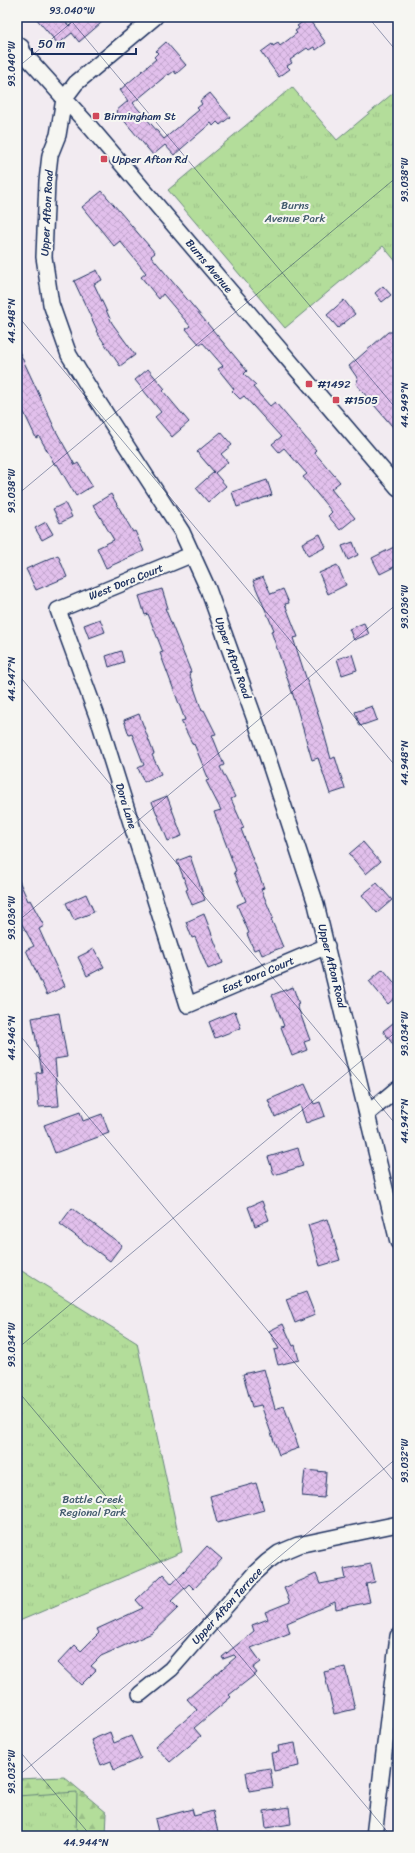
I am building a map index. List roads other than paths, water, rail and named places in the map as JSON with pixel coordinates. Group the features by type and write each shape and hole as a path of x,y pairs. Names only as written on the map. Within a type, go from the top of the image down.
{"street":[{"path":"64,99 76,83 155,17"},
{"name":"Burns Avenue","path":"18,48 91,128 398,488"},
{"name":"Upper Afton Road","path":"64,99 58,135 50,155 46,188 44,257 51,304 69,355 167,506 193,554 208,589 260,735 316,904 398,1242"},
{"name":"West Dora Court","path":"58,610 193,554"},
{"name":"Dora Lane","path":"58,610 101,727 188,1005"},
{"name":"East Dora Court","path":"188,1005 327,946"},
{"path":"367,1114 398,1088"},
{"name":"Upper Afton Terrace","path":"140,1694 171,1669 255,1573 279,1553 298,1545 398,1524"},
{"path":"374,1836 398,1636"}],"place":[{"name":"Birmingham St","path":"96,116"},
{"name":"Upper Afton Rd","path":"104,159"},
{"name":"#1492","path":"309,384"},
{"name":"#1505","path":"336,400"}],"park label":[{"name":"Burns Avenue Park","path":"295,211"},
{"name":"Battle Creek Regional Park","path":"93,1505"}]}
